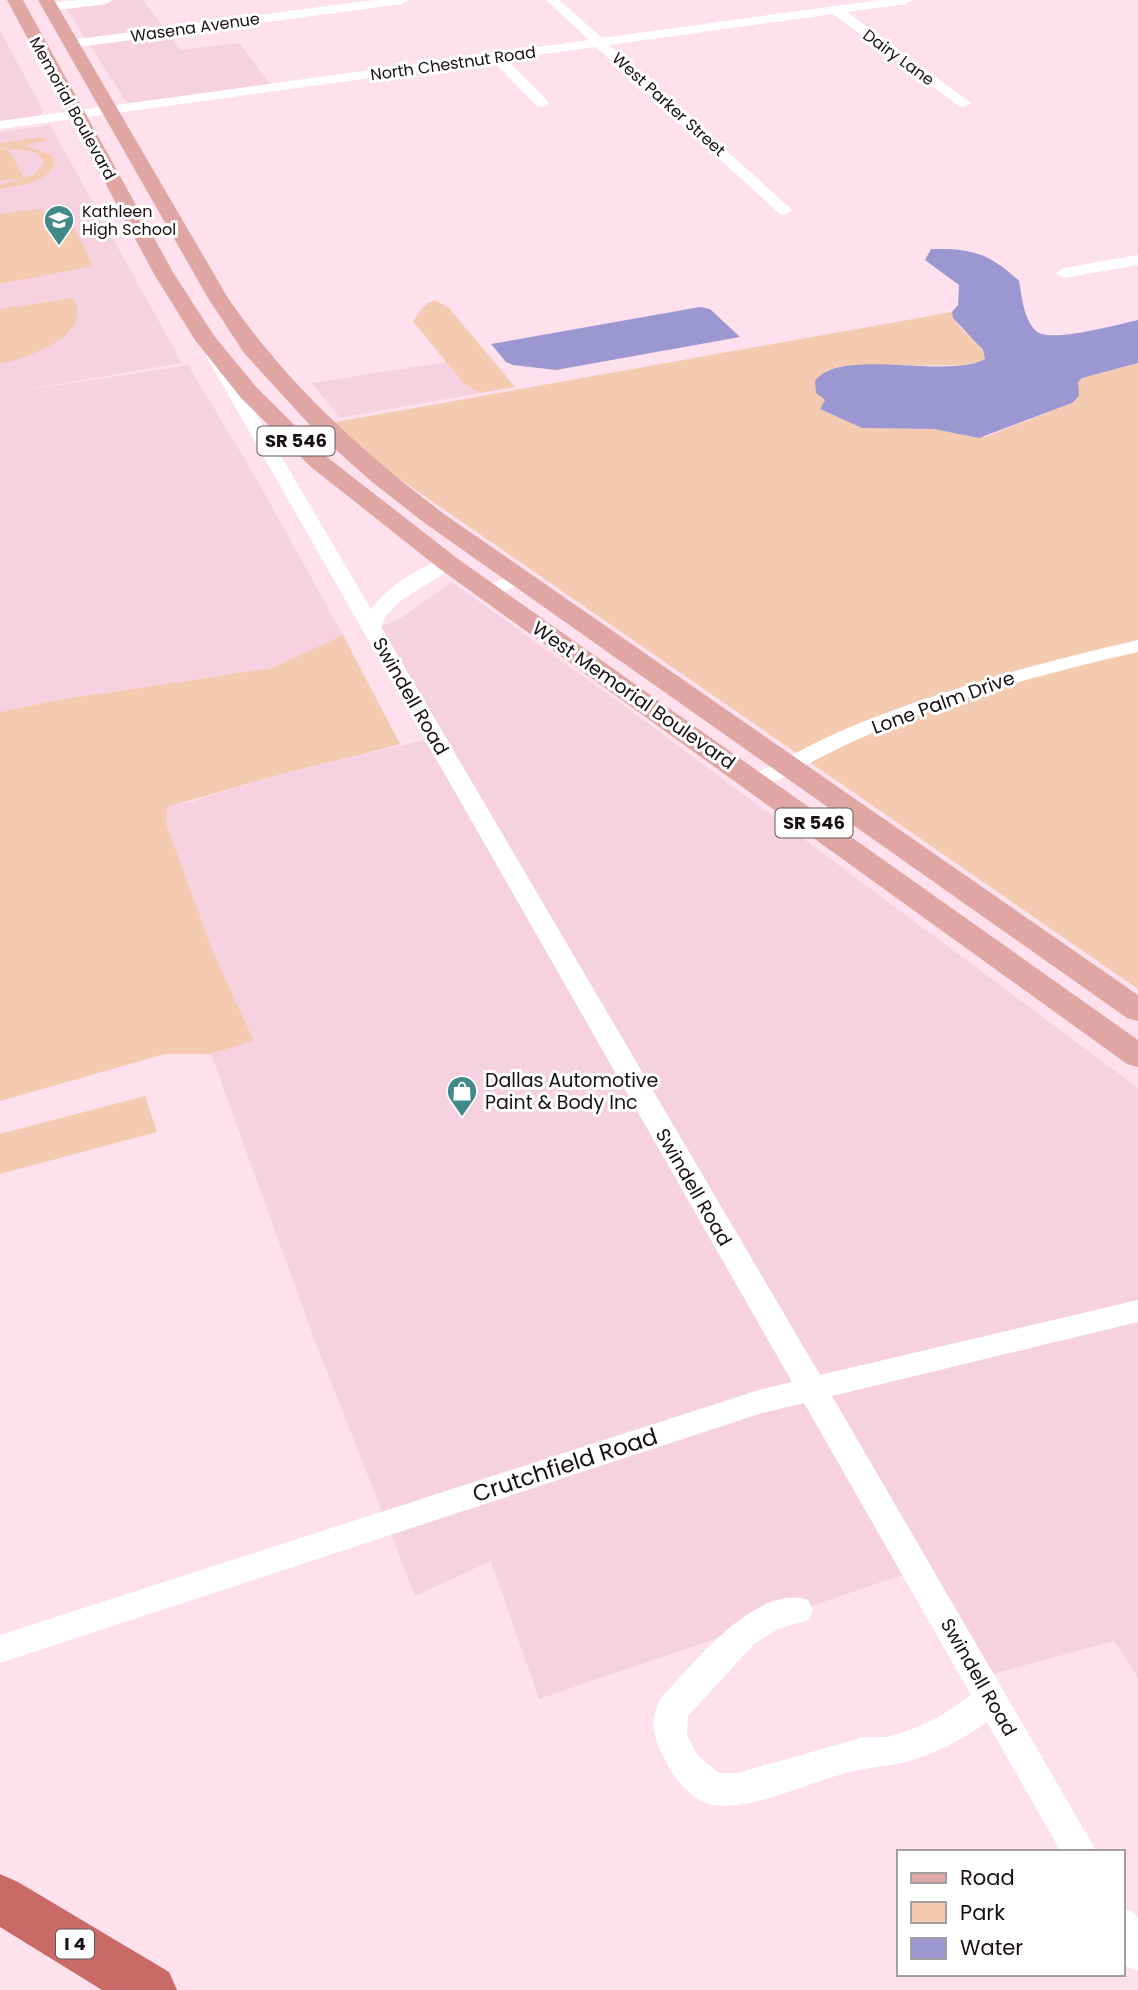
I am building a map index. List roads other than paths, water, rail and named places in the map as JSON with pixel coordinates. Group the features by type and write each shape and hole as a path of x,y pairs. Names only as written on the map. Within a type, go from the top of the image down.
{"highway":[{"name":"I 4","path":"0,1899 151,1990"}],"main road":[{"path":"15,0 30,6 48,4"},
{"name":"Memorial Boulevard","path":"15,0 173,289"},
{"name":"Memorial Boulevard","path":"48,4 208,281"},
{"name":"West Memorial Boulevard","path":"208,281 252,348 312,416 380,477 435,519 1138,1010"},
{"name":"West Memorial Boulevard","path":"173,289 206,340 249,393 319,462 370,505 1138,1056"},
{"path":"435,519 450,543 453,553 449,564"}],"street":[{"path":"48,4 106,0"},
{"path":"281,0 292,14"},
{"name":"Wasena Avenue","path":"71,44 402,0"},
{"name":"West Parker Street","path":"552,0 785,211"},
{"name":"North Chestnut Road","path":"0,125 896,1"},
{"path":"762,6 777,18"},
{"name":"Dairy Lane","path":"836,10 964,103"},
{"path":"497,57 542,103"},
{"path":"1065,273 1138,260"},
{"name":"Swindell Road","path":"206,340 809,1388 1079,1850"},
{"path":"371,628 376,612 395,594 449,564"},
{"path":"489,592 520,578"},
{"path":"351,593 372,599 395,594"},
{"name":"Lone Palm Drive","path":"756,782 846,737 961,692 1026,672 1138,646"},
{"name":"Crutchfield Road","path":"0,1649 809,1388 1138,1311"},
{"path":"797,1610 769,1618 743,1634 672,1710 670,1736 686,1767 713,1789 738,1789 864,1753 908,1747 951,1728 993,1699"},
{"path":"1124,1929 1138,1953"}],"water":[{"path":"931,249 969,251 998,264 1019,281 1028,320 1036,331 1043,334 1069,334 1138,320 1138,363 1082,378 1078,382 1079,396 1072,403 979,438 934,429 862,428 820,409 825,400 816,393 815,381 828,371 870,364 968,365 985,359 983,350 953,318 952,312 958,305 959,285 925,260"},
{"path":"700,307 710,309 740,337 556,370 513,365 506,362 491,344"}],"place":[{"name":"Kathleen High School","path":"59,247"},
{"name":"Dallas Automotive Paint & Body Inc","path":"462,1118"}]}
